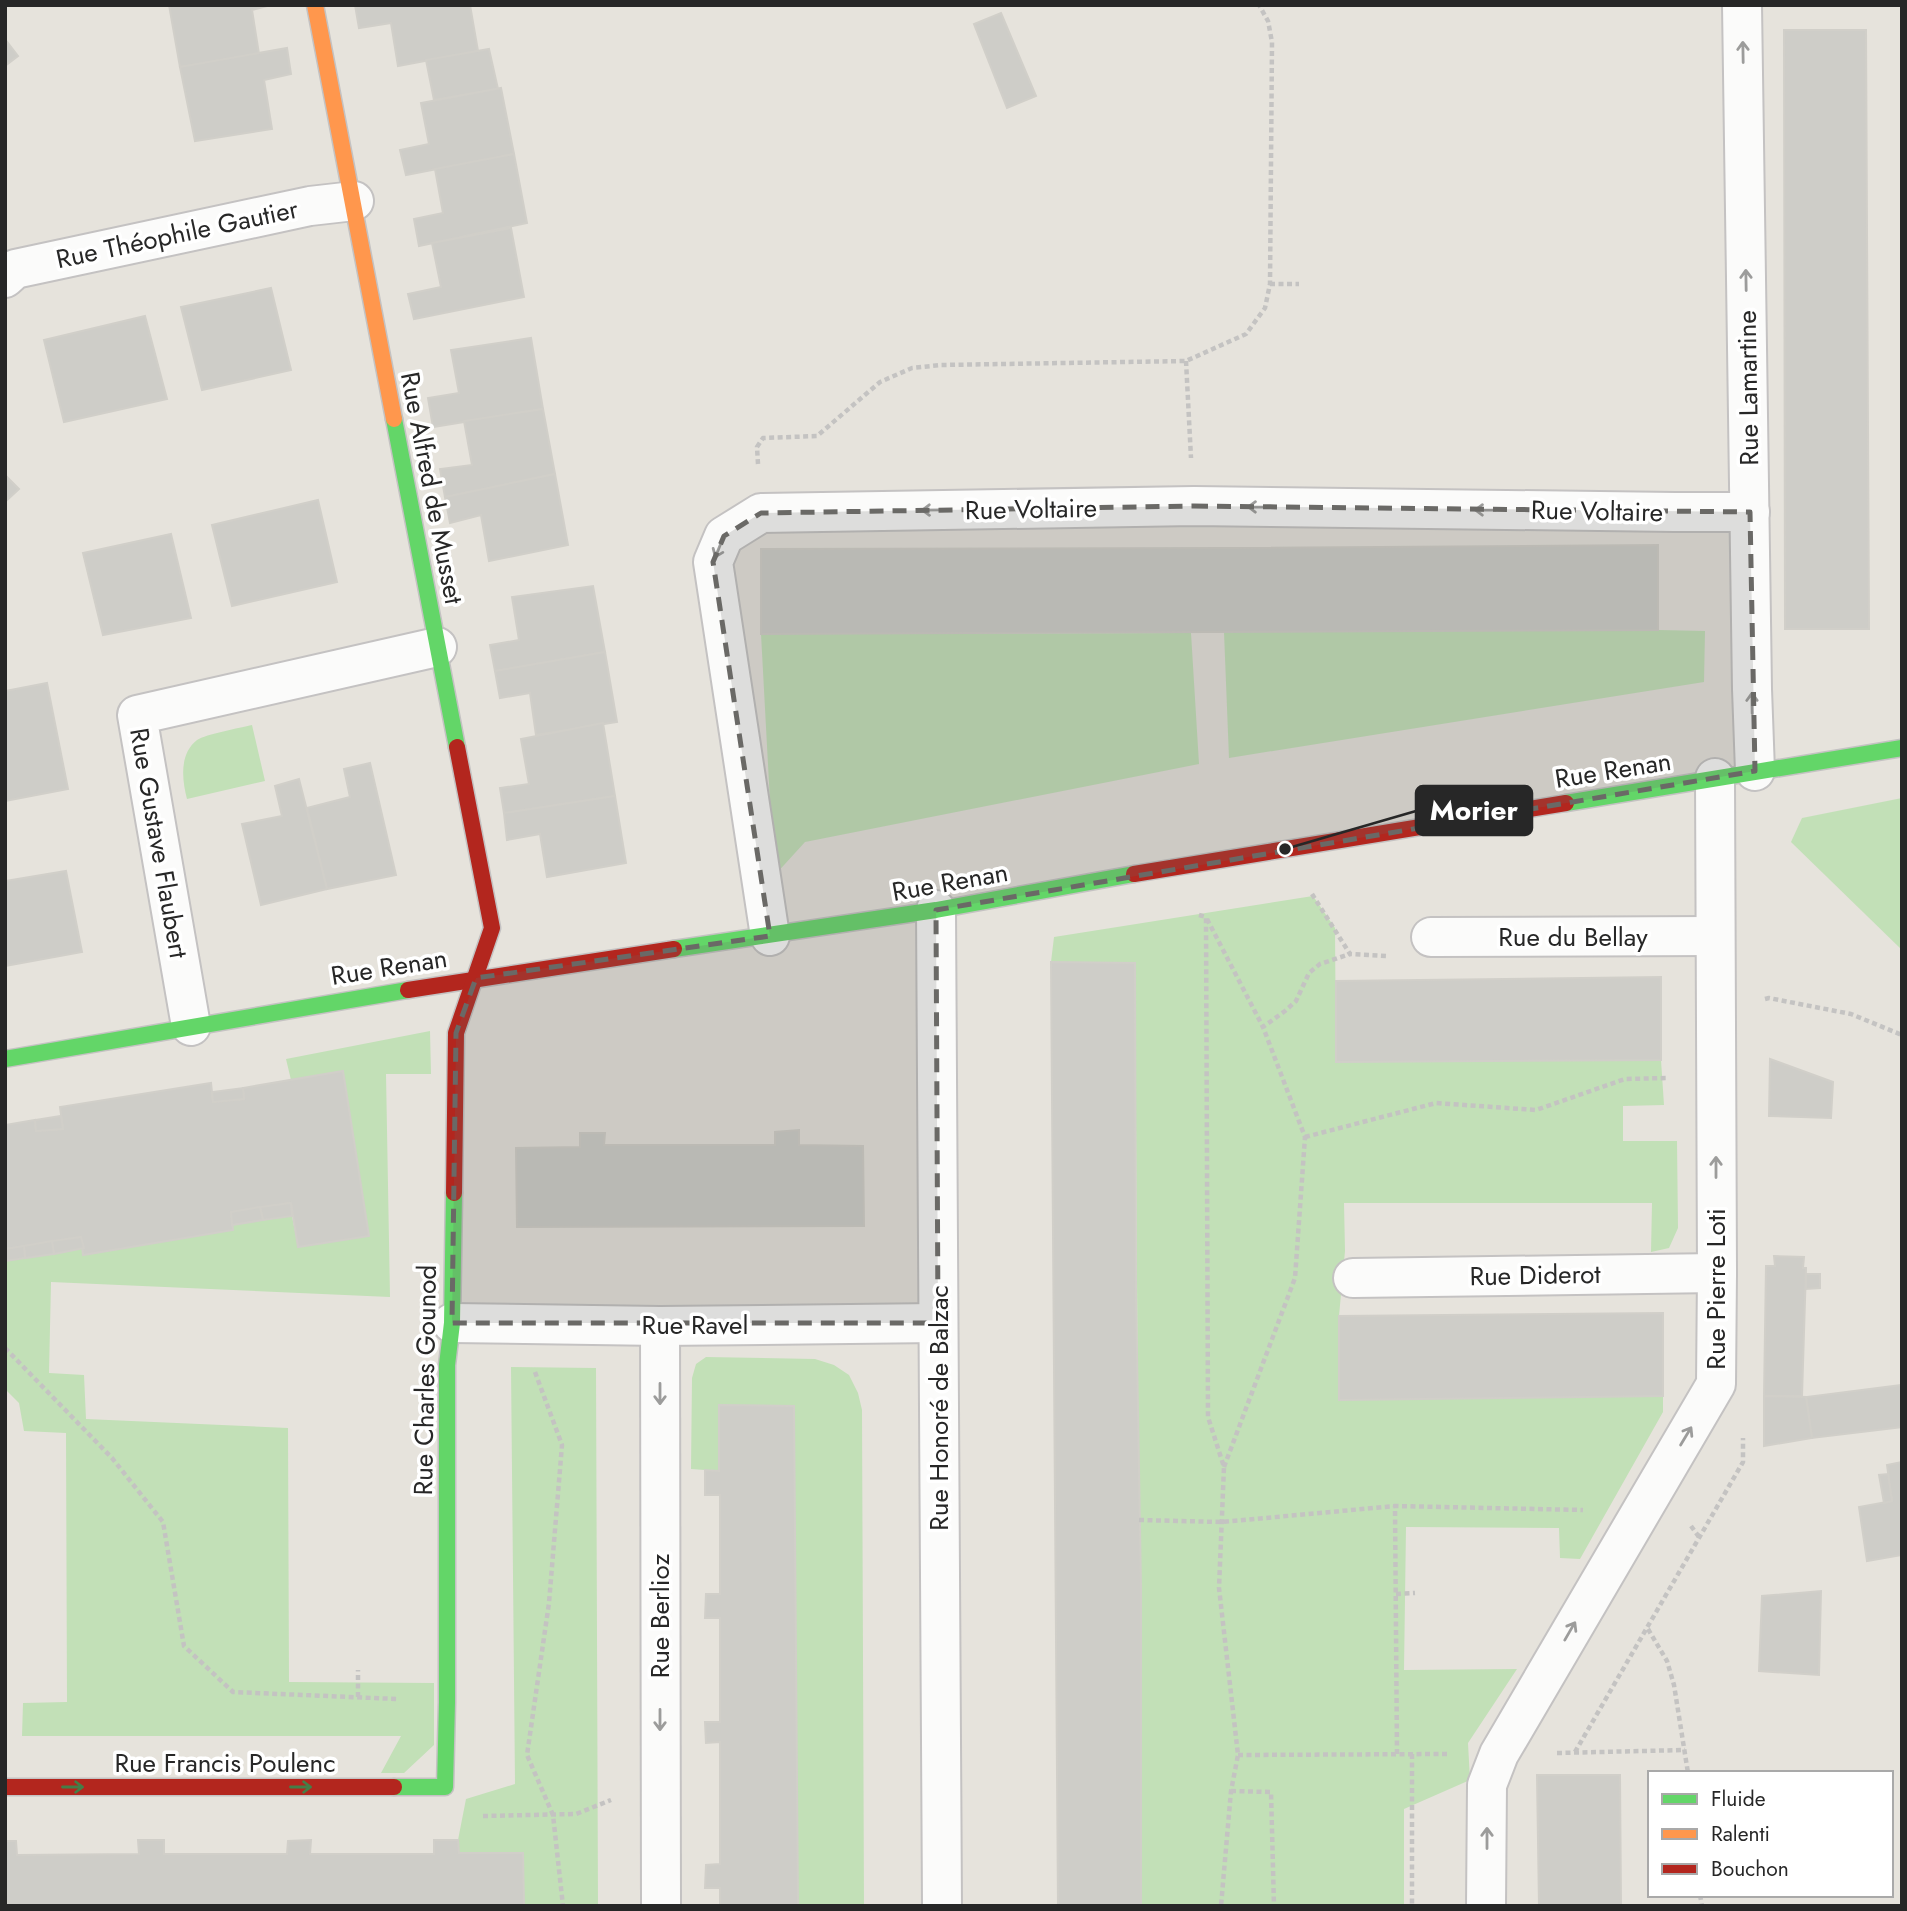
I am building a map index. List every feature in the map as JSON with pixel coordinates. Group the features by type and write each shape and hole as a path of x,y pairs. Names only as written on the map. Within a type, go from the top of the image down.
{"street":[{"name":"Rue Alfred de Musset","path":"315,5 492,928 476,978"},
{"name":"Rue Lamartine","path":"1742,5 1755,771"},
{"name":"Rue Théophile Gautier","path":"5,278 15,268 310,206 354,201"},
{"name":"Rue Voltaire","path":"761,513 1194,506 1750,512"},
{"path":"761,513 724,536 713,562 770,936"},
{"name":"Rue Gustave Flaubert","path":"191,1026 138,715 437,647"},
{"name":"Rue Renan","path":"5,1059 476,978 936,910 1159,869 1902,748"},
{"name":"Rue Pierre Loti","path":"1486,1906 1487,1786 1499,1754 1716,1384 1714,778"},
{"name":"Rue Honoré de Balzac","path":"936,910 942,1906"},
{"name":"Rue du Bellay","path":"1431,937 1715,936"},
{"name":"Rue Charles Gounod","path":"445,1787 447,1365 452,1323 456,1033 476,978"},
{"name":"Rue Diderot","path":"1353,1278 1717,1273"},
{"name":"Rue Ravel","path":"452,1323 660,1326 938,1323"},
{"name":"Rue Berlioz","path":"660,1326 661,1906"},
{"name":"Rue Francis Poulenc","path":"5,1787 445,1787"}],"path":[{"path":"761,513 757,447 764,438 817,436 880,382 912,368 941,365 1186,360 1246,334 1265,308 1270,284 1272,43 1268,21 1259,5"},
{"path":"1270,284 1299,284"},
{"path":"1186,360 1194,506"},
{"path":"1285,849 1289,874 1299,872 1350,954"},
{"path":"1195,913 1206,917 1263,1027 1305,1137 1295,1278 1224,1468 1219,1588 1238,1755 1231,1791 1221,1906"},
{"path":"1206,917 1208,1417 1224,1468"},
{"path":"1263,1027 1296,1001 1309,973 1320,964 1350,954 1395,956 1419,950 1431,937"},
{"path":"1715,1010 1742,1010 1753,1002 1769,998 1851,1014 1902,1035"},
{"path":"1305,1137 1436,1103 1536,1110 1625,1079 1670,1078"},
{"path":"527,1323 532,1365 562,1445 550,1602 527,1755 553,1815 563,1906"},
{"path":"5,1348 111,1458 163,1522 184,1646 233,1692 447,1702"},
{"path":"1575,1752 1743,1462 1743,1436"},
{"path":"1660,1479 1699,1537"},
{"path":"1395,1506 1397,1754"},
{"path":"1139,1520 1222,1522 1395,1506 1585,1510"},
{"path":"1396,1594 1415,1593"},
{"path":"1648,1629 1667,1661 1674,1685 1688,1771"},
{"path":"358,1670 358,1697"},
{"path":"1412,1754 1412,1906"},
{"path":"445,1787 468,1816 553,1815 576,1814 660,1779"},
{"path":"1231,1791 1272,1791 1274,1906"}],"highlighted area":[{"path":"1194,506 1750,512 1755,771 936,910 938,1323 452,1323 456,1033 476,978 770,936 713,562 724,536 761,513"}],"green space":[{"path":"1705,631 1704,682 1229,758 1224,632"},
{"path":"1191,633 1199,764 805,842 774,876 761,634"},
{"path":"252,725 265,781 187,799 183,768 191,746 197,740 208,736"},
{"path":"1902,798 1902,950 1791,842 1802,818"},
{"path":"1313,896 1335,928 1336,1062 1661,1060 1664,1105 1623,1106 1623,1141 1677,1141 1678,1228 1669,1248 1651,1252 1652,1203 1344,1203 1345,1251 1339,1316 1340,1400 1663,1396 1663,1412 1580,1559 1560,1558 1559,1528 1406,1527 1404,1670 1517,1669 1468,1743 1470,1780 1404,1809 1404,1906 1141,1906 1135,964 1051,962 1054,937"},
{"path":"430,1031 431,1074 386,1074 390,1297 51,1282 49,1373 84,1375 86,1419 288,1428 289,1682 434,1683 434,1745 404,1773 381,1773 401,1736 22,1736 23,1703 67,1702 66,1433 24,1431 19,1403 5,1389 5,1261 84,1248 84,1255 232,1230 232,1225 292,1216 298,1247 369,1236 343,1071 291,1080 286,1059"},
{"path":"706,1357 815,1359 834,1365 849,1375 858,1393 862,1410 864,1906 797,1906 794,1406 719,1405 719,1471 691,1469 692,1378 696,1364"},
{"path":"511,1367 596,1368 598,1906 524,1906 522,1853 459,1853 458,1840 466,1799 515,1784"}],"building":[{"path":"169,5 271,5 252,10 259,54 180,67"},
{"path":"355,5 470,5 478,51 398,66 391,23 359,28"},
{"path":"1001,13 1036,96 1007,108 974,24"},
{"path":"1784,30 1866,30 1869,629 1785,629"},
{"path":"5,39 18,56 5,66"},
{"path":"287,48 291,74 264,80 272,129 195,141 180,67"},
{"path":"489,49 498,89 434,100 426,60"},
{"path":"501,88 514,154 406,175 400,150 429,144 421,103"},
{"path":"514,154 527,223 419,246 414,219 443,213 435,169"},
{"path":"511,228 524,297 414,319 408,294 441,287 432,243"},
{"path":"271,288 291,370 202,390 181,307"},
{"path":"145,316 167,399 64,422 44,340"},
{"path":"531,338 543,409 433,427 428,398 459,393 451,350"},
{"path":"543,409 555,474 445,497 440,469 472,465 464,421"},
{"path":"555,474 568,545 489,561 481,515 450,523 445,497"},
{"path":"5,475 19,489 5,502"},
{"path":"318,500 337,582 232,606 212,525"},
{"path":"171,534 191,618 103,635 83,553"},
{"path":"1658,545 1658,630 761,634 761,549"},
{"path":"593,586 605,652 495,671 490,645 519,640 512,597"},
{"path":"605,652 617,722 536,735 530,693 500,698 495,671"},
{"path":"47,683 68,789 5,801 5,691"},
{"path":"603,723 615,796 504,813 500,788 529,784 521,739"},
{"path":"370,763 396,875 327,889 307,808 350,797 344,769"},
{"path":"299,779 327,889 261,905 242,824 282,816 275,786"},
{"path":"615,796 626,863 547,877 540,834 507,840 504,813"},
{"path":"66,871 82,952 5,966 5,881"},
{"path":"1051,962 1135,963 1141,1906 1058,1906"},
{"path":"1661,977 1661,1060 1336,1062 1336,981"},
{"path":"1770,1059 1833,1082 1831,1118 1769,1116"},
{"path":"343,1071 369,1236 298,1247 291,1203 231,1212 233,1230 83,1255 81,1237 5,1249 5,1125 35,1120 36,1131 63,1129 60,1107 211,1083 213,1102 244,1099 243,1088"},
{"path":"243,1088 244,1099 213,1102 212,1092"},
{"path":"61,1116 63,1129 36,1131 35,1120"},
{"path":"799,1130 799,1145 863,1146 864,1226 517,1227 516,1148 580,1147 580,1133 605,1133 604,1145 775,1145 775,1132"},
{"path":"291,1203 292,1216 263,1220 260,1207"},
{"path":"260,1207 263,1220 232,1225 231,1212"},
{"path":"81,1237 84,1248 54,1254 52,1241"},
{"path":"52,1241 54,1254 25,1258 24,1246"},
{"path":"24,1246 25,1258 5,1261 5,1249"},
{"path":"1774,1256 1804,1257 1803,1268 1806,1268 1802,1396 1764,1396 1766,1266 1775,1266"},
{"path":"1806,1274 1820,1274 1820,1288 1806,1289"},
{"path":"1663,1313 1663,1396 1339,1400 1339,1316"},
{"path":"1902,1385 1902,1427 1812,1438 1806,1397"},
{"path":"1764,1396 1806,1397 1812,1438 1764,1446"},
{"path":"719,1405 794,1406 798,1906 720,1906 720,1888 705,1888 706,1865 720,1864 720,1742 706,1743 705,1722 720,1722 720,1618 705,1618 706,1594 720,1594 720,1495 705,1495 705,1470 719,1471"},
{"path":"1902,1462 1902,1555 1867,1561 1859,1507 1892,1501 1887,1465"},
{"path":"1888,1474 1892,1501 1884,1503 1879,1475"},
{"path":"1821,1591 1819,1675 1759,1671 1762,1596"},
{"path":"1537,1775 1620,1775 1621,1906 1539,1906"},
{"path":"138,1840 164,1840 164,1854 287,1854 288,1841 311,1840 310,1854 434,1854 434,1840 458,1840 459,1853 523,1853 524,1906 5,1906 5,1841 16,1841 17,1855 139,1854"}],"traffic: fast":[{"path":"394,419 457,747"},
{"path":"1566,803 1902,748"},
{"path":"674,949 936,910 1134,874"},
{"path":"5,1059 408,990"},
{"path":"394,1787 445,1787 447,1365 452,1323 454,1193"}],"traffic: slow":[{"path":"315,5 394,419"}],"traffic: jam":[{"path":"454,1193 456,1033 492,928 457,747"},
{"path":"1134,874 1566,803"},
{"path":"408,990 674,949"},
{"path":"5,1787 394,1787"}],"place":[{"name":"Morier","path":"1285,849"}]}
